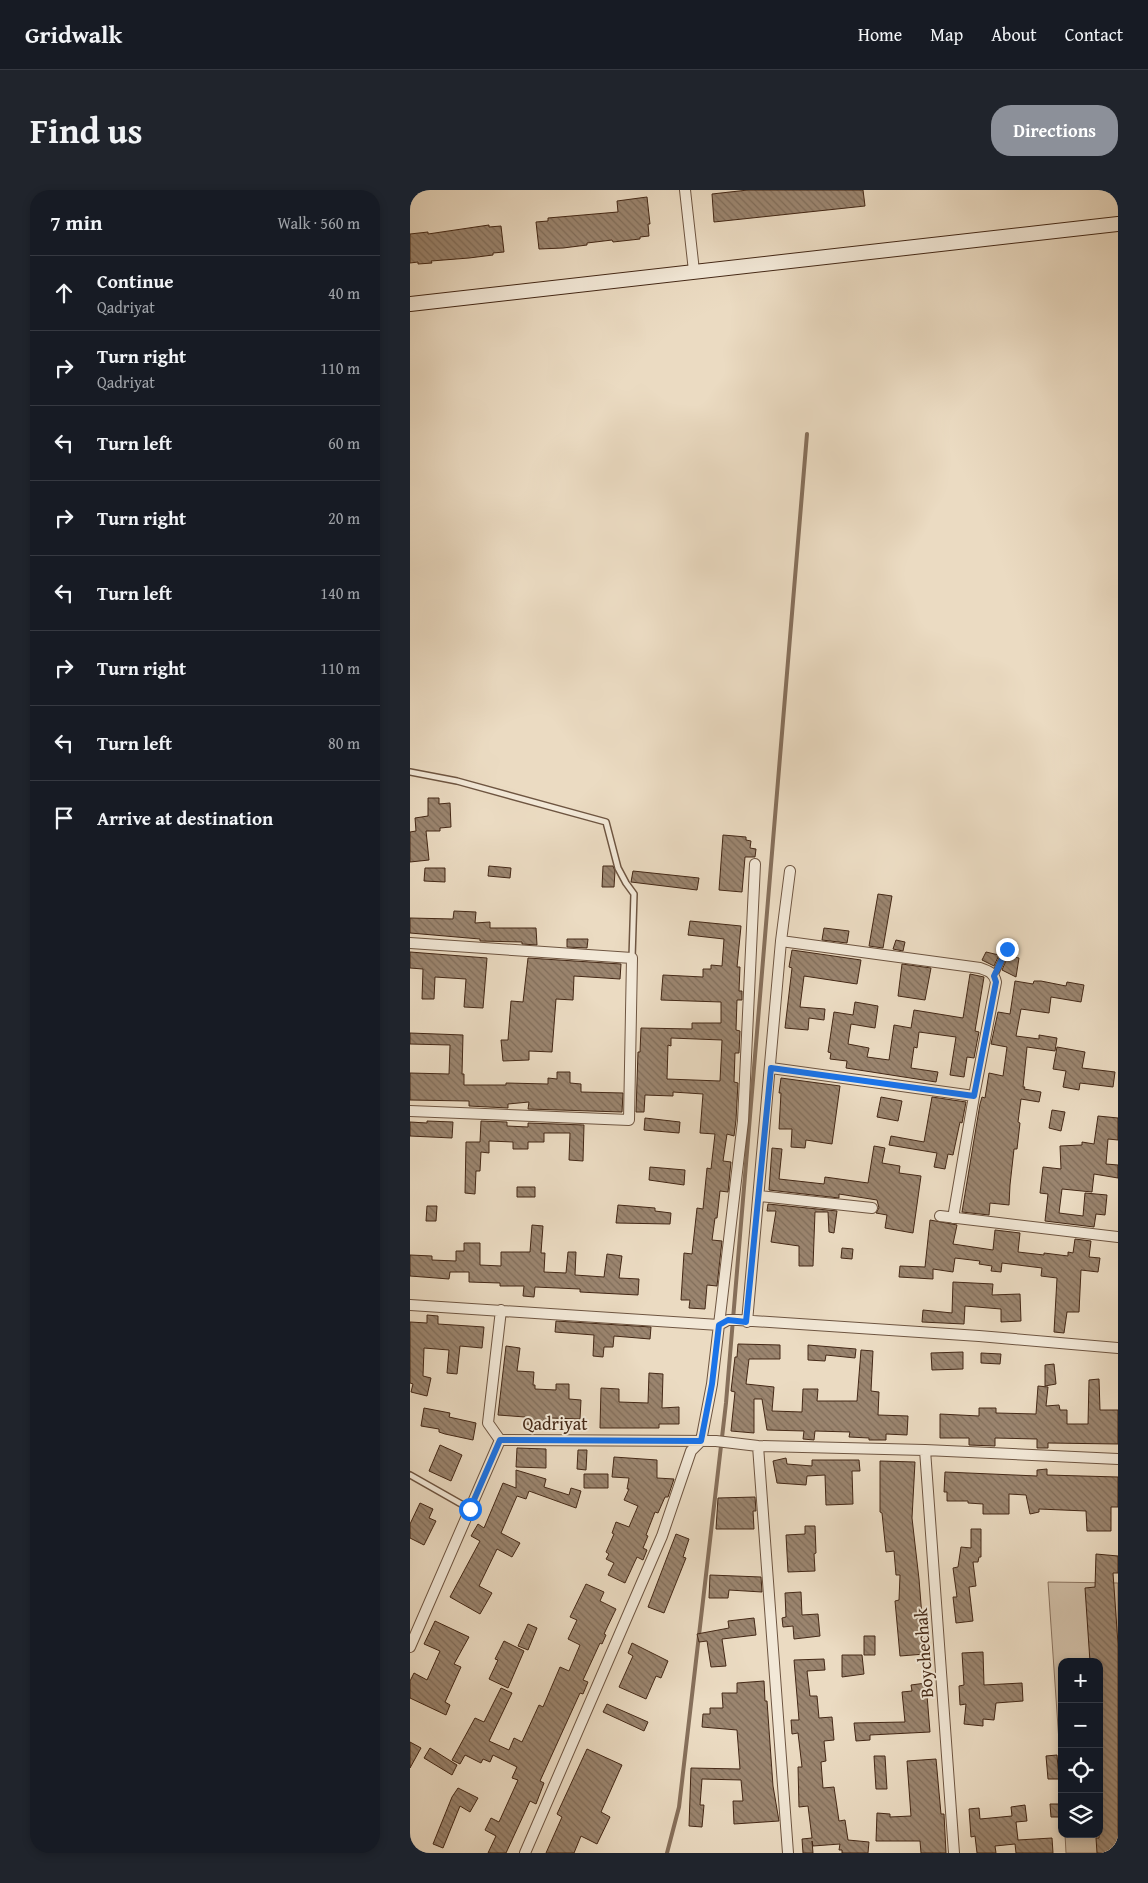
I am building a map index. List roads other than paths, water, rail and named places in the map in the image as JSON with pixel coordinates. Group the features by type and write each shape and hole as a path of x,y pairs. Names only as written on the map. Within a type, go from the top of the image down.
{"street":[{"path":"686,190 694,271"},
{"path":"410,304 1118,224"},
{"path":"733,1322 755,864"},
{"path":"525,1853 662,1536 691,1451 701,1441 712,1384 733,1322 759,1196 781,942 790,871"},
{"path":"781,942 980,968 994,976 996,982 953,1218"},
{"path":"410,943 632,958 629,1120 410,1111"},
{"path":"771,1068 974,1096"},
{"path":"759,1196 872,1208"},
{"path":"940,1216 1118,1237"},
{"path":"410,1305 979,1336 1118,1348"},
{"path":"500,1440 488,1423 501,1310"},
{"name":"Qadriyat","path":"410,1647 500,1440 721,1441 758,1446 925,1450 1118,1459"},
{"path":"758,1446 788,1853"},
{"name":"Boychechak","path":"925,1450 954,1853"}],"lane":[{"path":"410,772 457,782 606,822 618,868 634,894 632,958"},
{"path":"994,976 1007,949"},
{"path":"410,1475 470,1509"}],"waterway":[{"path":"667,1853 679,1807 726,1403 807,434"}]}
